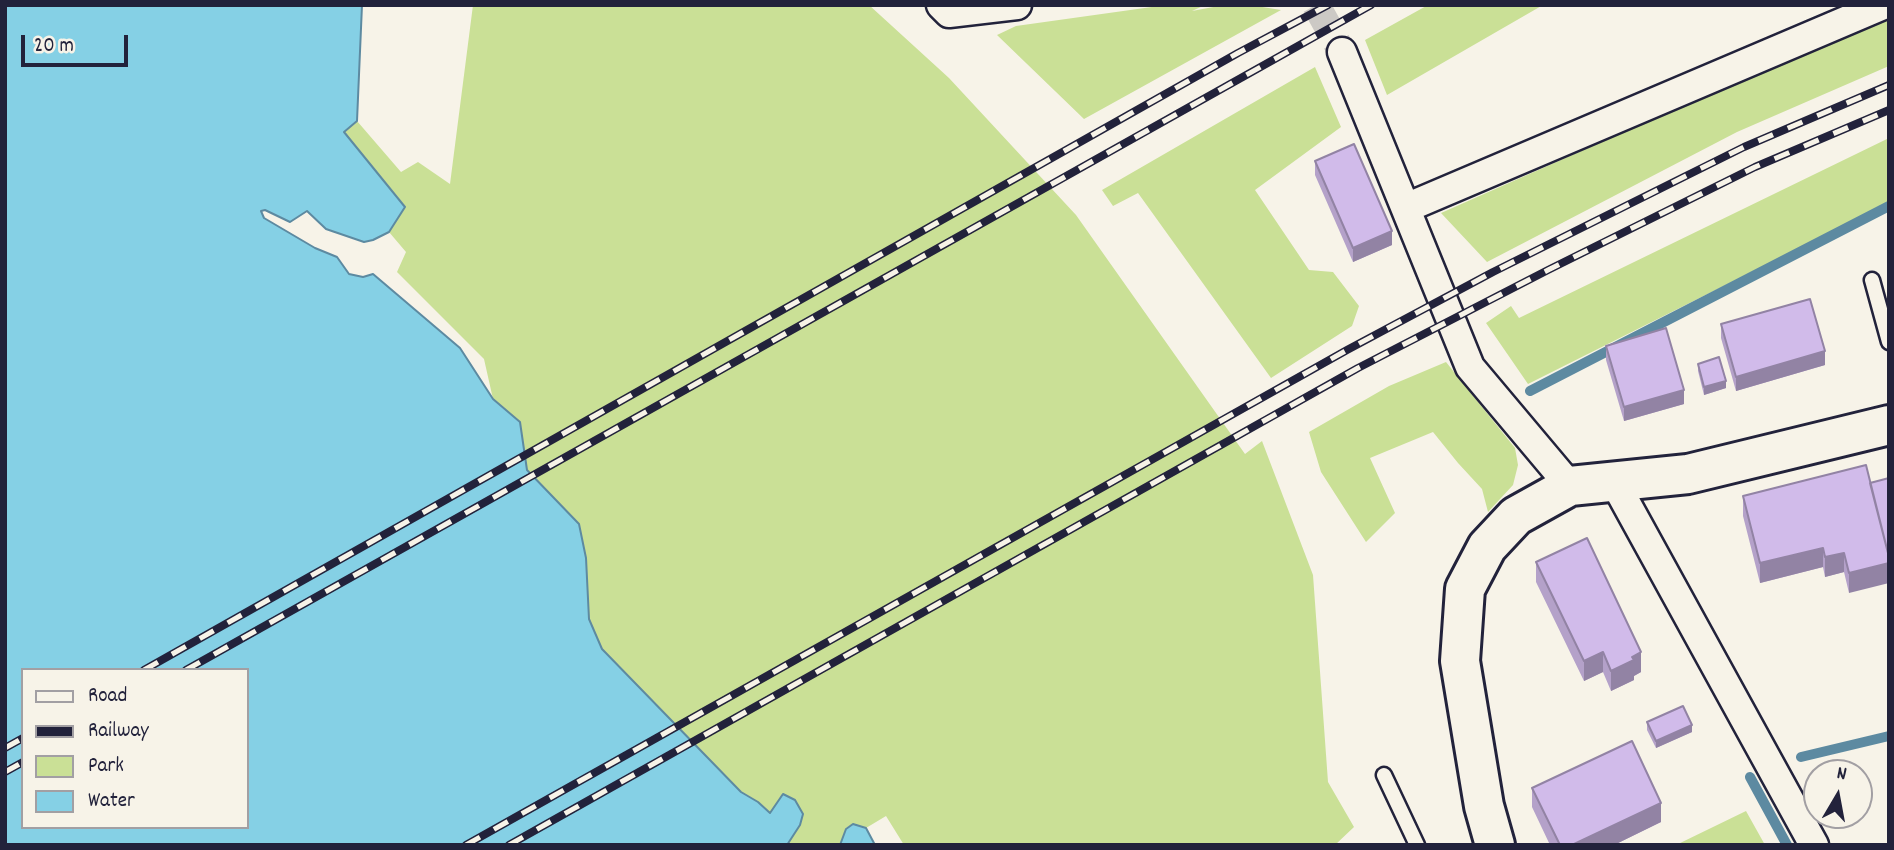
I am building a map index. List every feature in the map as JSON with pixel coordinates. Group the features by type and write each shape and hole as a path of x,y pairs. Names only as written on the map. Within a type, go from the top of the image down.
{"street":[{"path":"941,5 949,13 1017,5"},
{"path":"1406,208 1883,5"},
{"path":"1342,52 1470,367 1570,486"},
{"path":"1495,845 1484,806 1460,661 1465,589 1488,547 1516,516 1570,486 1615,484 1688,474 1889,425"},
{"path":"1615,484 1814,845"}],"lane":[{"path":"1872,280 1889,342"},
{"path":"1384,775 1417,845"}],"green space":[{"path":"473,5 869,5 949,78 1076,215 1245,454 1262,441 1313,575 1328,782 1354,827 1335,845 904,845 886,816 866,828 853,824 846,828 840,845 787,845 800,825 770,813 741,792 602,649 589,619 586,558 579,524 526,470 520,423 493,399 484,359 397,272 406,252 389,232 405,206 344,132 357,121 401,172 418,162 450,184"},
{"path":"1166,5 1205,5 1192,11 1224,5 1250,5 1281,10 1084,119 997,35 1016,26"},
{"path":"1428,5 1543,5 1387,95 1365,40"},
{"path":"1889,15 1889,66 1737,132 1487,262 1441,213"},
{"path":"1315,67 1341,127 1255,190 1309,270 1333,272 1359,306 1352,326 1271,378 1138,193 1113,206 1102,190"},
{"path":"1889,138 1889,203 1528,384 1486,323 1511,306 1519,318"},
{"path":"1446,362 1515,448 1518,465 1513,485 1488,512 1482,489 1433,432 1370,458 1395,513 1366,542 1321,472 1309,432 1389,386"},
{"path":"1746,811 1765,845 1676,845"}],"water":[{"path":"5,5 362,5 357,121 344,132 405,207 389,232 364,242 326,229 307,211 290,222 265,210 261,211 264,218 315,248 337,257 349,274 363,277 373,274 460,348 493,399 520,422 527,470 579,524 586,558 589,619 602,649 741,792 770,813 783,794 795,800 803,814 800,825 787,845 5,845"},
{"path":"853,824 866,828 875,845 840,845 846,829"}],"building":[{"path":"1354,144 1392,231 1353,248 1315,161"},
{"path":"1810,299 1825,351 1736,377 1721,324"},
{"path":"1666,328 1684,390 1624,407 1606,346"},
{"path":"1719,357 1726,381 1704,387 1698,364"},
{"path":"1866,465 1889,563 1849,573 1844,553 1825,557 1823,548 1760,563 1743,496"},
{"path":"1889,478 1889,557 1870,483"},
{"path":"1587,538 1641,652 1632,657 1634,660 1611,671 1603,652 1584,661 1536,562"},
{"path":"1683,706 1692,725 1656,741 1647,722"},
{"path":"1632,741 1661,803 1572,845 1560,845 1532,788"}],"waterway":[{"path":"1530,391 1889,206"},
{"path":"1801,757 1889,736"},
{"path":"1750,777 1787,845"}],"tunnel":[{"path":"1316,5 1342,52"}],"railway":[{"path":"148,668 1238,53 1328,5"},
{"path":"190,668 1371,5"},
{"path":"466,845 1347,350 1493,272 1744,147 1889,85"},
{"path":"509,845 1358,368 1755,167 1889,110"},
{"path":"5,748 21,739"},
{"path":"5,772 21,763"}]}
